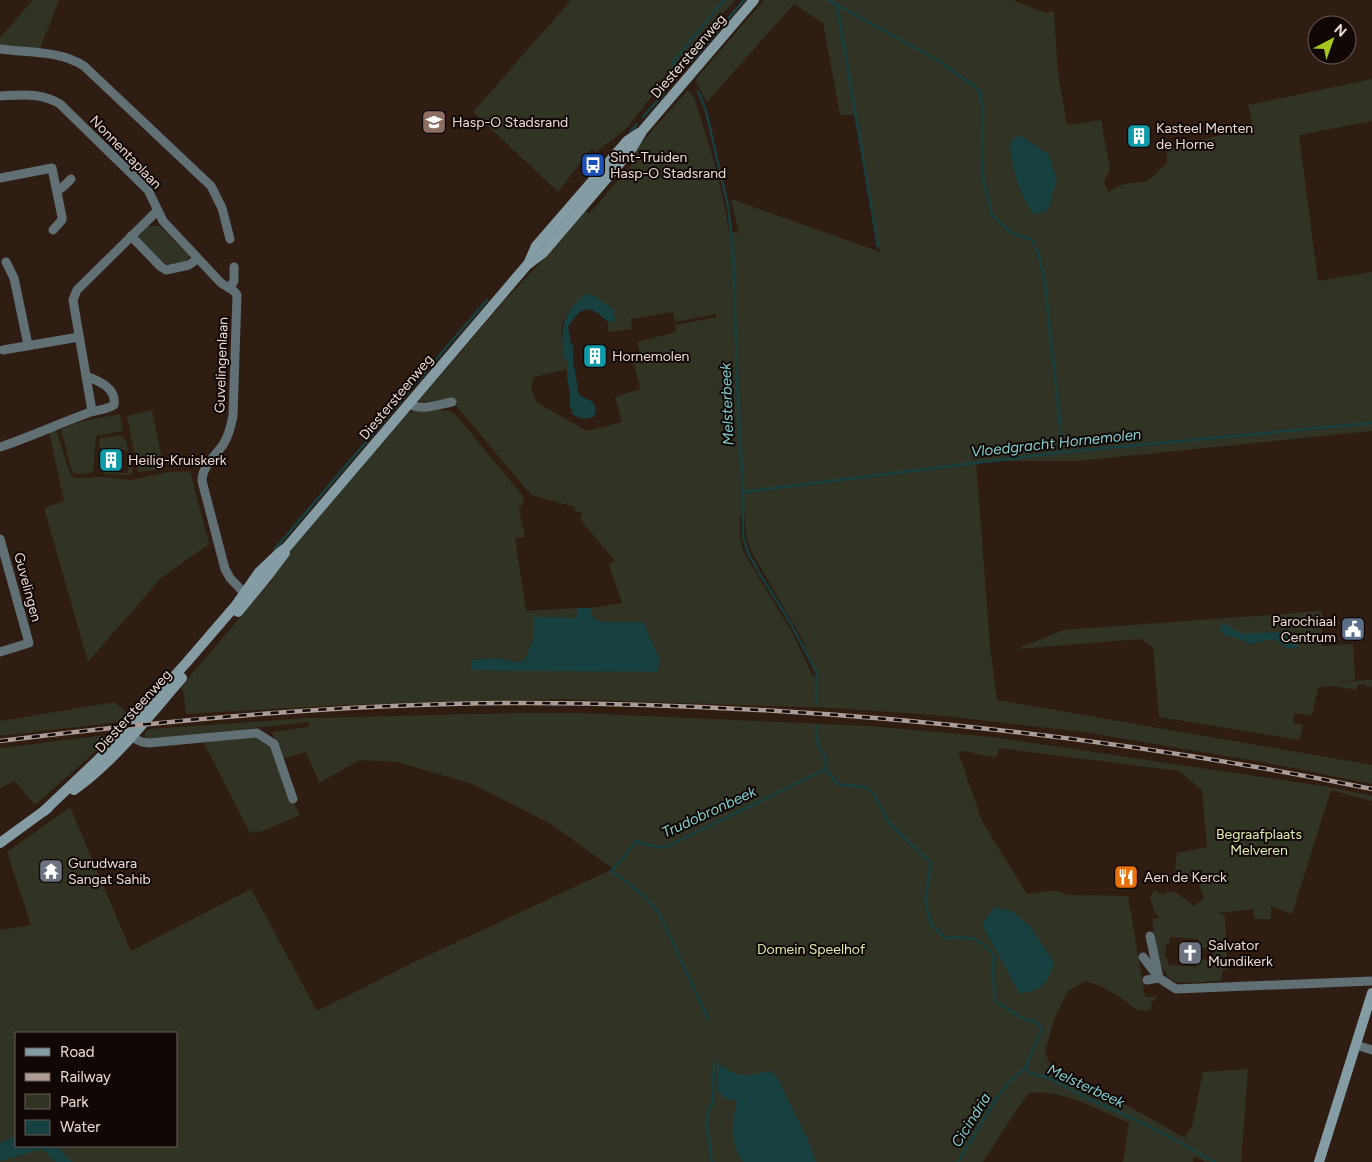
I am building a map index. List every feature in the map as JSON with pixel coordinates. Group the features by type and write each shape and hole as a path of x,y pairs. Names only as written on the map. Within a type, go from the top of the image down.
{"main road":[{"name":"Diestersteenweg","path":"44,811 108,749 236,605 284,556 287,547 527,265 543,253 551,244 631,150 643,130 754,0"},
{"name":"Diestersteenweg","path":"0,843 94,774 133,738 246,596"},
{"path":"1319,1162 1372,992"}],"street":[{"path":"0,48 61,56 70,58 84,66 211,186 222,208 230,239"},
{"name":"Nonnentaplaan","path":"0,96 34,95 49,98 60,104 148,190 163,221 197,259 222,283 230,287"},
{"path":"0,178 52,168 62,220 53,230"},
{"path":"57,191 71,179"},
{"path":"92,411 73,300 77,290 157,211"},
{"path":"131,236 166,270 189,265 197,259"},
{"path":"6,262 14,278 28,346"},
{"path":"230,287 234,281 234,267"},
{"name":"Guvelingenlaan","path":"230,287 238,295 233,416 230,430 224,443 202,473 202,481 225,569 230,578 246,596"},
{"path":"3,350 79,337"},
{"path":"0,447 92,411 109,408 114,405 113,392 99,381 86,376"},
{"path":"408,404 416,408 424,408 452,402"},
{"name":"Guvelingen","path":"0,539 29,643 0,652"},
{"name":"Diestersteenweg","path":"133,738 149,743 257,733 274,744 293,799"},
{"path":"1150,936 1159,978"},
{"path":"1143,957 1159,978 1176,989 1372,980"},
{"path":"1147,980 1159,978"},
{"path":"1356,1045 1372,1050"}],"green space":[{"path":"33,0 59,0 40,49 0,45 0,38"},
{"path":"571,0 735,0 664,81 625,130 596,152 591,149 558,192 473,112"},
{"path":"764,0 1013,0 1045,13 1054,11 1058,75 1067,125 1101,120 1110,169 1104,181 1108,192 1128,183 1145,182 1167,163 1167,154 1173,147 1236,131 1238,125 1252,123 1248,105 1372,79 1372,121 1299,135 1318,281 1372,272 1372,431 1077,461 976,461 990,646 997,700 1372,765 1372,784 1268,763 1083,732 935,715 832,708 561,699 342,705 186,714 183,690 180,688 272,580 270,577 284,559 405,415 416,409 449,411 456,415 523,496 524,499 519,510 525,537 515,538 526,611 577,608 578,618 533,617 533,639 524,661 513,662 497,658 471,660 471,670 657,671 643,622 600,622 593,617 591,608 622,603 609,565 614,560 580,519 583,513 574,511 575,507 531,495 454,403 418,401 507,298 551,251 584,210 589,214 638,157 633,152 688,90 696,102 713,160 729,232 739,233 731,199 880,252 854,115 840,115 823,23 794,4 707,102 695,80","holes":["593,295 612,322 608,322 608,332 632,329 631,319 673,312 675,322 716,314 717,317 675,325 676,332 637,342 642,359 633,361 640,389 615,397 622,422 587,431 536,402 531,388 534,377 572,368 562,339 562,325 570,312","745,515 746,536 751,551 801,637 817,676 812,675 792,632 744,553 740,537 740,516"]},
{"path":"148,226 160,226 189,256 188,260 181,264 173,265 160,260 138,237"},
{"path":"152,410 164,469 138,472 127,416"},
{"path":"120,414 123,431 96,436 93,473 76,474 71,469 61,429 80,422"},
{"path":"56,429 70,474 74,478 103,477 131,480 169,472 190,471 209,544 161,578 88,662 44,508 64,501 49,432"},
{"path":"120,435 126,440 130,459 127,450 99,448 100,438"},
{"path":"131,463 133,473 129,475 103,474 103,472 127,473"},
{"path":"1322,611 1322,646 1353,644 1355,680 1339,682 1372,680 1372,687 1366,686 1366,684 1358,685 1356,690 1335,686 1318,687 1312,716 1295,713 1293,723 1303,725 1300,740 1159,717 1153,647 1140,639 1017,649 1063,630"},
{"path":"115,702 129,715 128,721 0,736 0,721"},
{"name":"Domein Speelhof","path":"521,713 578,713 869,726 993,737 1329,787 1372,796 1372,801 1331,790 1292,914 1271,906 1271,919 1254,919 1253,909 1218,913 1225,916 1227,970 1222,971 1221,980 1218,981 1179,982 1166,974 1158,956 1152,919 1159,918 1154,911 1150,897 1154,890 1163,895 1168,892 1177,893 1194,906 1204,898 1198,881 1177,873 1175,867 1177,853 1207,847 1202,790 1179,771 999,748 997,757 959,751 982,821 1027,894 1057,891 1067,895 1128,896 1145,997 1157,997 1151,1003 1152,1008 1146,1011 1137,1010 1120,997 1086,981 1068,991 1054,1019 1045,1052 1049,1062 1078,1081 1185,1138 1192,1126 1203,1072 1248,1069 1241,1162 1206,1162 1194,1156 1193,1162 1123,1162 1129,1123 1067,1097 1055,1094 1029,1093 983,1162 0,1162 0,930 31,925 7,852 70,807 131,951 251,889 317,1011 412,963 613,869 551,824 472,784 397,762 360,760 319,783 306,752 282,759 272,732 309,727 309,722 149,739 144,735 149,729 309,718","holes":["1170,937 1198,939 1199,948 1214,949 1213,960 1198,959 1197,967 1168,965 1168,959 1165,958 1166,944 1169,944"]},
{"path":"115,734 35,805 15,781 0,788 0,748"},
{"path":"266,734 300,815 263,831 250,833 204,743"}],"water":[{"path":"1021,136 1049,155 1057,181 1050,205 1046,211 1033,214 1017,180 1010,144 1015,137"},
{"path":"586,294 593,295 613,309 615,320 608,322 596,312 586,309 573,319 568,327 573,346 573,360 579,395 593,402 596,409 594,417 583,419 573,415 570,406 567,359 564,358 562,334 564,323 570,311"},
{"path":"577,608 591,608 593,617 600,622 643,622 660,661 657,672 471,670 471,660 497,658 513,662 524,661 533,639 533,617 577,618"},
{"path":"1224,624 1242,634 1281,632 1298,643 1296,648 1287,648 1274,639 1249,644 1221,633 1220,628"},
{"path":"995,907 1011,911 1029,925 1054,962 1049,976 1039,988 1020,994 982,925"},
{"path":"717,1063 737,1074 748,1075 770,1071 777,1077 807,1138 816,1162 743,1162 736,1147 733,1132 737,1101 724,1098 718,1090"},
{"path":"15,1136 15,1147 58,1147 72,1162 56,1162 42,1149 0,1161 0,1143"}],"waterway":[{"name":"Melsterbeek","path":"674,68 673,62 724,0"},
{"path":"692,61 744,0"},
{"path":"828,0 939,61 979,90 983,110 982,173 992,215 1010,232 1032,240 1035,245"},
{"path":"837,6 878,246"},
{"name":"Melsterbeek","path":"698,91 706,111 728,206 733,251 743,492 743,536 748,553 787,617 817,673 816,702"},
{"path":"643,117 665,92"},
{"path":"630,132 637,124"},
{"path":"1037,249 1044,276 1063,452"},
{"path":"403,398 487,300"},
{"path":"274,550 401,401"},
{"name":"Vloedgracht Hornemolen","path":"743,492 1063,452 1372,423"},
{"name":"Melsterbeek","path":"816,726 818,746 825,756 826,769 837,784 865,787 873,793 889,823 931,863 925,900 931,925 945,938 968,937 978,940 994,956 995,1001 1022,1018 1036,1022 1042,1029 1025,1068 1030,1073 1051,1079 1089,1099 1151,1127 1215,1162"},
{"name":"Trudobronbeek","path":"708,1019 660,915 644,896 611,871 636,841 664,848 826,769"},
{"name":"Trudobronbeek","path":"712,1162 707,1115 713,1102 714,1062"},
{"name":"Cicindria","path":"958,1162 996,1099 1009,1082 1025,1068"}],"railway":[{"path":"0,741 196,719 328,709 525,703 632,705 845,716 1057,737 1267,769 1372,789"}],"place":[{"name":"Hasp-O Stadsrand","path":"434,122"},
{"name":"Kasteel Menten de Horne","path":"1139,136"},
{"name":"Sint-Truiden Hasp-O Stadsrand","path":"593,165"},
{"name":"Hornemolen","path":"595,356"},
{"name":"Heilig-Kruiskerk","path":"111,460"},
{"name":"Parochiaal Centrum","path":"1353,629"},
{"name":"Gurudwara Sangat Sahib","path":"51,871"},
{"name":"Aen de Kerck","path":"1126,877"},
{"name":"Salvator Mundikerk","path":"1190,953"}],"park label":[{"name":"Begraafplaats Melveren","path":"1259,842"}]}
